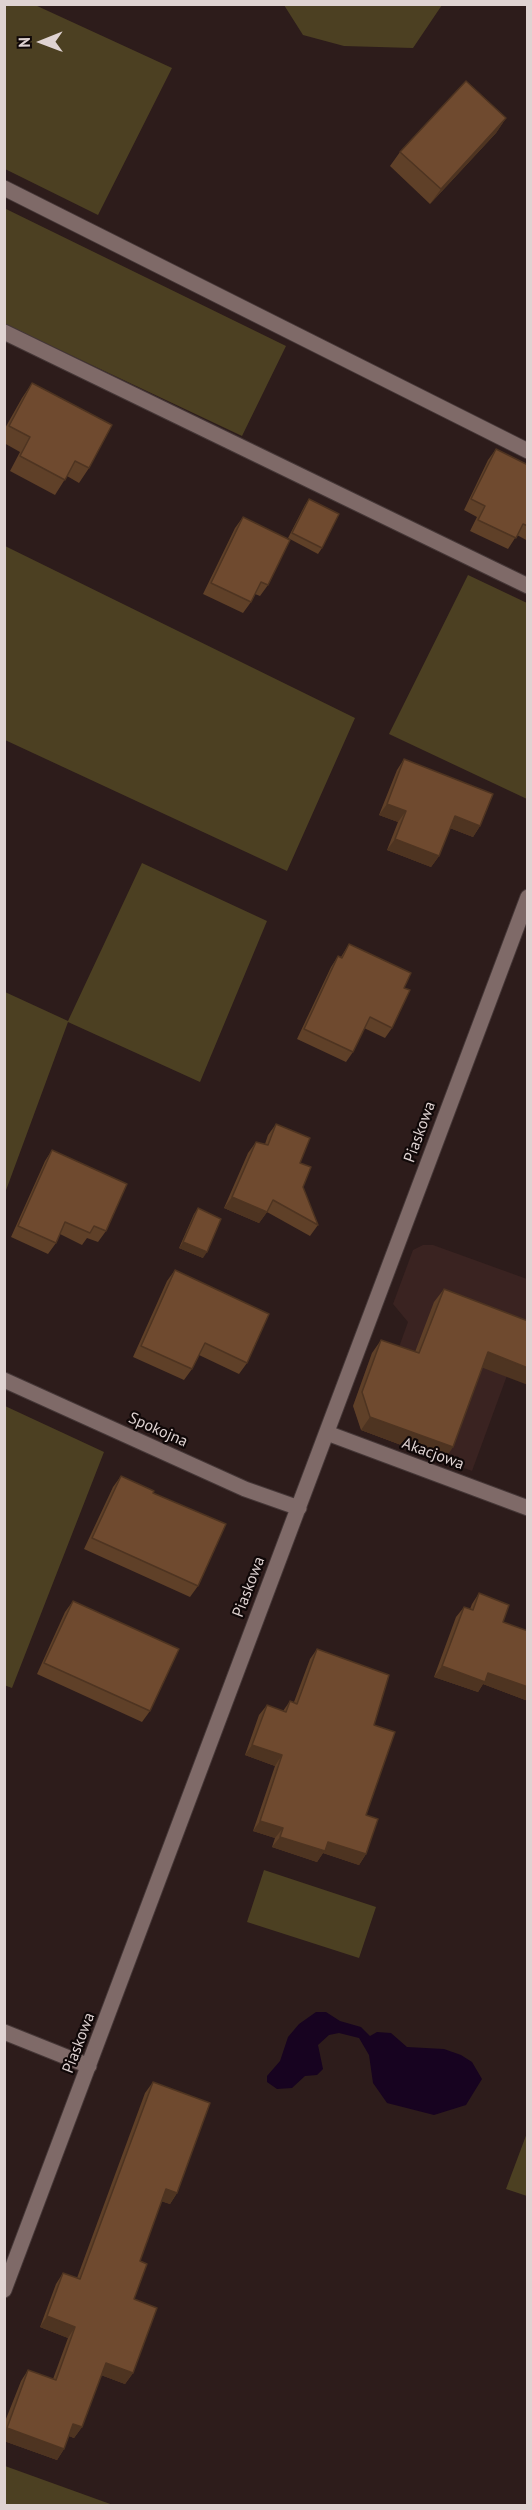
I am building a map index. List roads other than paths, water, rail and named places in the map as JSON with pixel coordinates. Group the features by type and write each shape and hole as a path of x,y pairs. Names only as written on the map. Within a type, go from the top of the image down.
{"street":[{"path":"4,188 528,451"},
{"path":"4,332 528,586"},
{"name":"Piaskowa","path":"4,2290 528,897"},
{"name":"Spokojna","path":"4,1380 245,1489 299,1508"},
{"name":"Akacjowa","path":"327,1434 528,1508"},
{"path":"4,2032 89,2066"}]}
